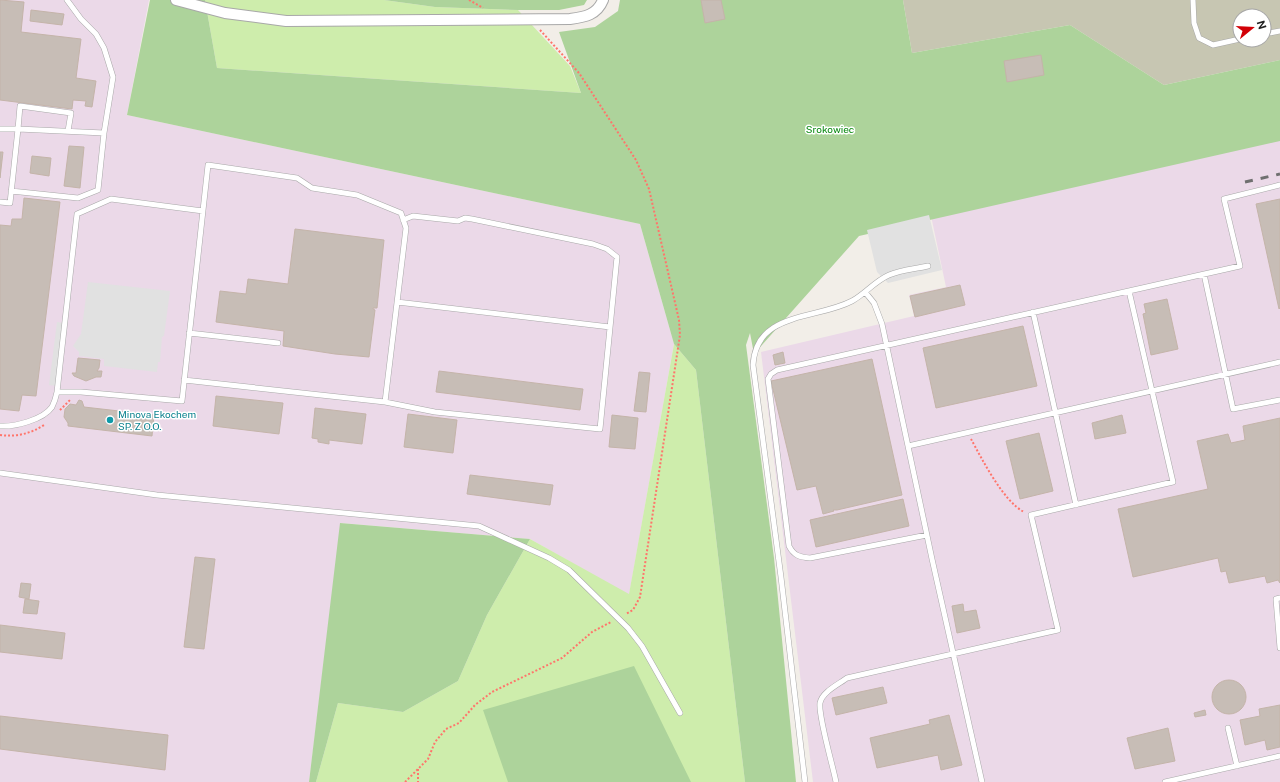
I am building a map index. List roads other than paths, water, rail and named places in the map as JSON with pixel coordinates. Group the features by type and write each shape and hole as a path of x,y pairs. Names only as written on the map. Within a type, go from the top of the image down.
{"street":[{"path":"176,0 225,14 286,21 570,19 586,16 600,8 603,0"}],"lane":[{"path":"12,191 78,198 98,190 104,133 113,77 104,48 96,34 81,20 67,0"},
{"path":"1193,0 1194,23 1199,38 1213,45 1232,41"},
{"path":"0,202 10,203 20,106 71,113 68,131"},
{"path":"0,129 104,133"},
{"path":"57,392 81,392 182,401 208,165 297,178 312,188 364,198 401,213 406,228 385,402"},
{"path":"927,535 810,558 799,557 793,553 789,546 768,379 771,374 777,370 1240,266 1224,198 1280,185"},
{"path":"0,426 10,427 32,421 52,407 57,392 77,214 111,199 203,211"},
{"path":"184,380 385,402 435,412 600,428 617,257 607,249 593,244 472,219 465,218 458,221 413,216 403,220"},
{"path":"805,782 781,577 753,365 754,354 757,344 765,334 787,319 831,309 851,301 889,275 928,266"},
{"path":"1204,274 1233,409 1280,400"},
{"path":"836,782 821,714 820,702 826,694 847,678 1058,630 1031,515 1172,482 1129,291"},
{"path":"865,292 874,303 882,324 982,782"},
{"path":"397,302 610,327"},
{"path":"1033,312 1076,505"},
{"path":"189,333 278,343"},
{"path":"908,446 1280,362"},
{"path":"0,473 157,495 479,526 549,558 569,570 628,628 642,646 680,713"},
{"path":"1280,598 1276,599 1280,648"},
{"path":"1228,728 1237,766"},
{"path":"1165,782 1280,756"}],"railway":[{"path":"1245,182 1280,174"}],"place":[{"name":"Minova Ekochem SP. Z O.O.","path":"110,420"}],"park label":[{"name":"Srokowiec","path":"830,129"}]}
